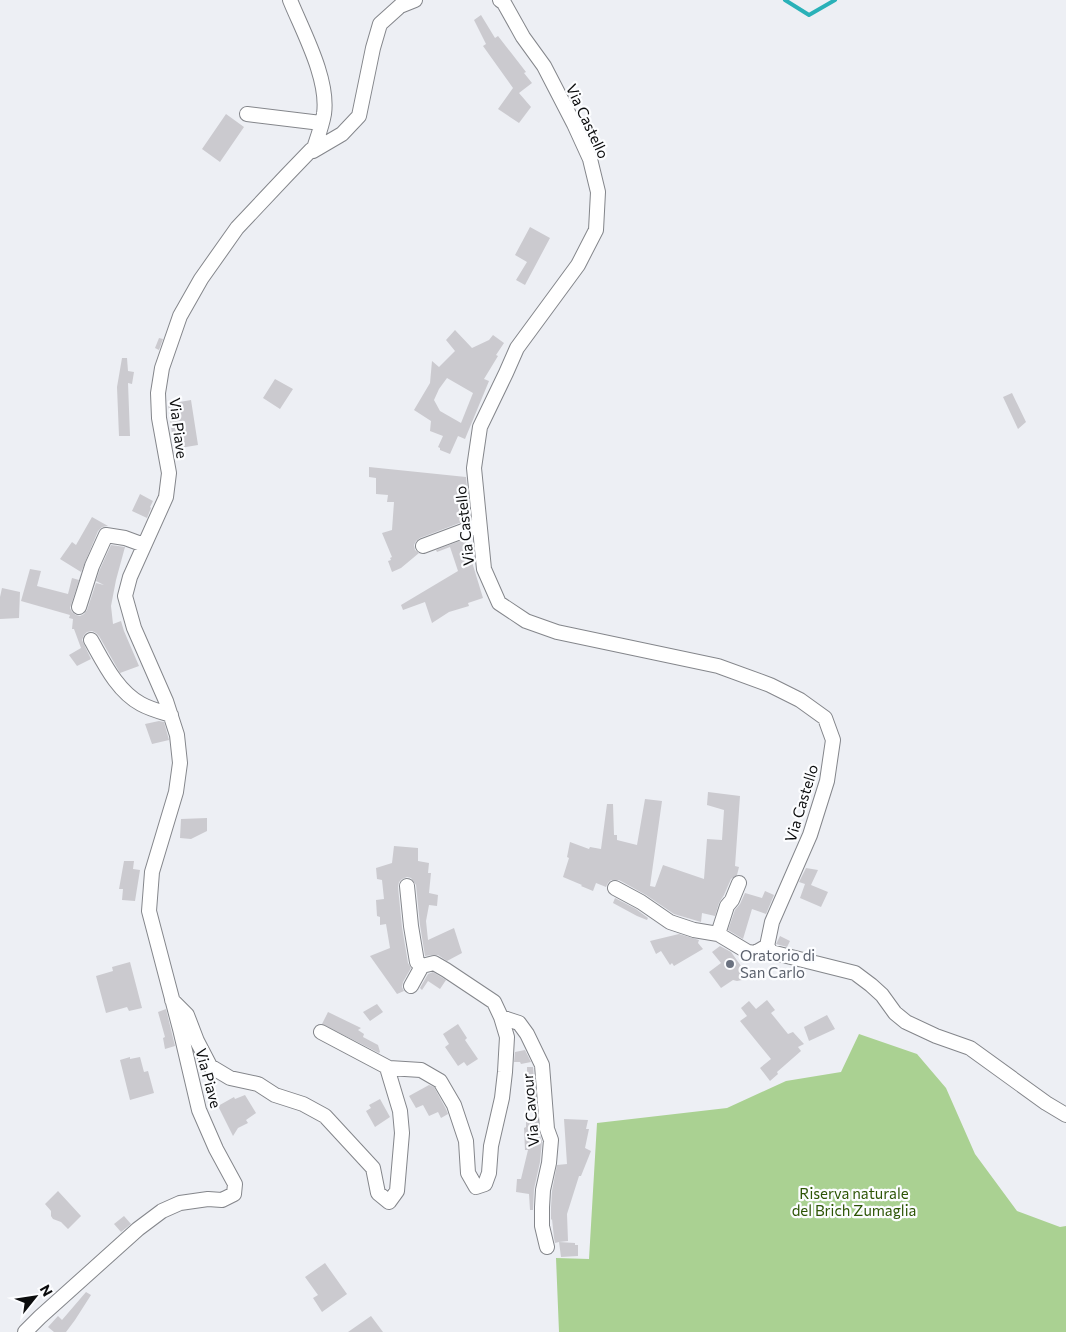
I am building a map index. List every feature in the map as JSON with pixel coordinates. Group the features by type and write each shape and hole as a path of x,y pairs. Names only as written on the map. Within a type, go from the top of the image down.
{"street":[{"path":"290,0 319,70 324,99 324,115 313,151"},
{"path":"313,151 342,134 359,116 380,24 400,6 415,0"},
{"name":"Via Castello","path":"500,0 504,3 523,37 544,66 574,124 590,159 598,192 596,230 578,265 517,348 480,426 474,468 484,569 499,603 526,621 557,632 718,666 770,684 800,700 825,718 833,740 828,781 810,835 772,922 767,946"},
{"path":"247,114 321,123"},
{"name":"Via Piave","path":"25,1332 131,1236 162,1211 180,1203 208,1199 222,1200 234,1194 235,1184 216,1149 199,1110 149,911 152,872 176,792 180,763 177,735 166,701 134,628 125,596 130,577 166,497 169,473 159,418 158,393 162,368 180,316 201,279 237,228 311,150 313,151"},
{"path":"423,546 479,525"},
{"path":"78,607 92,566 106,534 144,545"},
{"path":"91,640 115,680 127,694 141,704 170,716"},
{"path":"718,934 727,906 732,900 739,884"},
{"path":"408,886 411,926 417,962 422,966"},
{"path":"615,888 641,902 670,922 694,930 718,934 748,952 755,953 767,946 771,952 855,973 882,995 895,1013 906,1022 936,1036 970,1048 1046,1103 1066,1115"},
{"path":"321,1032 389,1068 421,1070 440,1081 454,1105 466,1141 468,1173 476,1187 485,1184 489,1173 491,1146 502,1098 505,1072 507,1037 501,1017 494,1002 434,963 422,966 411,986"},
{"path":"172,1000 187,1015 197,1041 210,1066 230,1078 258,1084 275,1095 303,1104 325,1116 373,1168 378,1192 390,1202 397,1192 402,1133 400,1111 388,1071 389,1068"},
{"name":"Via Cavour","path":"501,1017 519,1024 527,1034 542,1065 547,1129 550,1140 550,1164 543,1190 542,1207 542,1226 547,1247"}],"green space":[{"name":"Riserva naturale del Brich Zumaglia","path":"859,1034 917,1054 946,1088 975,1154 1017,1211 1060,1227 1066,1226 1066,1332 559,1332 556,1258 589,1259 597,1123 727,1108 786,1081 841,1072"}],"building":[{"path":"481,15 495,38 498,36 526,72 524,73 532,83 519,93 531,107 519,123 498,109 513,88 483,46 486,44 474,20"},
{"path":"226,114 244,127 220,162 202,149"},
{"path":"530,227 550,238 525,285 516,280 527,262 515,255"},
{"path":"455,330 472,348 489,340 493,335 504,343 484,379 489,381 465,439 458,436 450,454 440,450 438,447 443,436 430,431 431,421 414,410 430,383 432,361 439,367 455,351 446,340","holes":["447,378 473,393 461,423 440,411 434,400"]},
{"path":"159,338 163,339 159,350 155,348"},
{"path":"122,358 127,358 128,371 134,372 132,384 128,383 130,436 119,436 117,387"},
{"path":"275,379 293,389 280,409 263,398"},
{"path":"1012,393 1026,422 1018,429 1003,397"},
{"path":"191,400 198,445 174,449 168,404"},
{"path":"369,467 466,477 470,519 420,538 414,545 415,550 419,553 401,568 392,572 388,561 392,557 382,533 392,530 394,502 387,502 388,495 376,494 376,478 369,477"},
{"path":"140,494 153,501 147,518 132,511"},
{"path":"92,517 108,526 102,527 98,531 81,572 60,559 72,542 76,545"},
{"path":"465,539 483,598 468,603 469,606 449,612 432,623 425,602 403,610 401,605 458,571 450,547 437,552 436,550"},
{"path":"111,545 125,547 111,606 113,624 121,621 139,666 120,673 99,636 92,631 87,632 82,640 91,659 77,666 69,655 81,648 74,629 72,629 73,619 69,618 70,615 21,601 30,569 41,571 37,586 68,594 72,578 79,580 70,608 76,615 84,614 96,583 104,585 96,581"},
{"path":"2,588 20,592 19,618 0,619"},
{"path":"159,721 164,722 169,740 152,744 145,724"},
{"path":"708,792 740,796 735,866 739,867 737,875 731,879 719,903 715,916 702,913 701,922 674,914 619,880 611,880 606,887 596,883 593,891 563,877 569,858 567,857 570,842 589,849 590,847 601,849 607,804 613,804 614,835 617,835 617,840 637,845 645,799 662,801 650,886 655,887 663,865 704,879 707,839 722,840 724,810 707,805"},
{"path":"207,818 207,831 191,839 180,838 181,819"},
{"path":"394,846 418,848 418,861 429,863 428,873 431,873 429,893 438,895 437,906 429,905 426,921 428,940 454,928 462,953 447,961 438,955 425,956 416,885 411,878 402,879 398,887 402,927 408,963 411,968 403,982 402,987 404,991 397,994 370,956 390,948 386,924 380,925 380,917 377,916 376,900 384,899 382,880 377,879 376,868 392,863"},
{"path":"124,861 134,861 133,869 140,870 135,901 122,900 123,889 119,889"},
{"path":"806,868 818,870 811,885 828,892 821,907 800,898 805,884 799,882"},
{"path":"765,891 774,895 766,914 752,909 743,939 728,930 735,910 745,893 762,898"},
{"path":"615,898 636,909 648,918 647,920 613,903"},
{"path":"679,934 699,940 698,943 703,949 674,966 672,963 670,965 661,951 656,954 650,941"},
{"path":"780,936 790,941 787,947 776,944"},
{"name":"Oratorio di San Carlo","path":"720,946 731,952 745,974 742,980 733,980 721,988 709,972 721,963 712,952"},
{"path":"130,962 142,1008 129,1011 127,1007 106,1013 96,976 113,971 112,967"},
{"path":"433,972 446,980 440,989 428,981 422,990 420,988 428,974"},
{"path":"767,1000 775,1010 771,1013 788,1034 793,1032 804,1044 798,1047 801,1051 777,1072 778,1074 770,1081 760,1068 771,1059 740,1021 747,1016 741,1008 749,1001 756,1009"},
{"path":"377,1004 383,1012 370,1021 363,1012"},
{"path":"166,1009 175,1046 165,1049 163,1038 165,1037 158,1012"},
{"path":"328,1012 361,1028 358,1030 364,1034 363,1037 378,1045 380,1052 322,1024"},
{"path":"827,1015 835,1029 809,1041 804,1027"},
{"path":"458,1024 467,1038 465,1040 478,1059 467,1066 464,1062 458,1066 445,1047 449,1044 443,1034"},
{"path":"525,1050 531,1062 521,1064 520,1062 514,1062 515,1052"},
{"path":"130,1057 130,1059 140,1057 144,1072 148,1071 154,1093 130,1100 120,1060"},
{"path":"527,1067 533,1067 536,1101 527,1102"},
{"path":"429,1085 434,1087 448,1114 441,1118 438,1112 429,1116 423,1105 416,1108 409,1096"},
{"path":"245,1095 256,1113 246,1120 248,1123 238,1128 233,1136 218,1106 234,1097 235,1099"},
{"path":"380,1099 390,1117 375,1127 366,1111 371,1108 369,1105"},
{"path":"564,1119 588,1120 586,1129 589,1129 585,1148 591,1151 581,1176 579,1176 567,1214 568,1241 555,1243 551,1207 557,1165 567,1164"},
{"path":"538,1120 538,1130 542,1141 534,1189 533,1210 530,1210 529,1194 516,1192 517,1179 521,1179 528,1150 525,1150 524,1128 526,1127 526,1121"},
{"path":"58,1191 81,1216 68,1229 61,1222 53,1219 51,1211 45,1204"},
{"path":"124,1216 131,1224 121,1232 114,1224"},
{"path":"559,1242 575,1243 575,1245 578,1245 578,1256 561,1257"},
{"path":"325,1263 347,1294 322,1312 313,1298 318,1295 305,1277"},
{"path":"86,1292 91,1295 66,1332 54,1332 48,1327 58,1316 62,1320"},
{"path":"371,1316 383,1332 348,1332"}],"waterway":[{"path":"785,0 809,15 835,0"}],"place":[{"name":"Oratorio di San Carlo","path":"730,964"}]}
